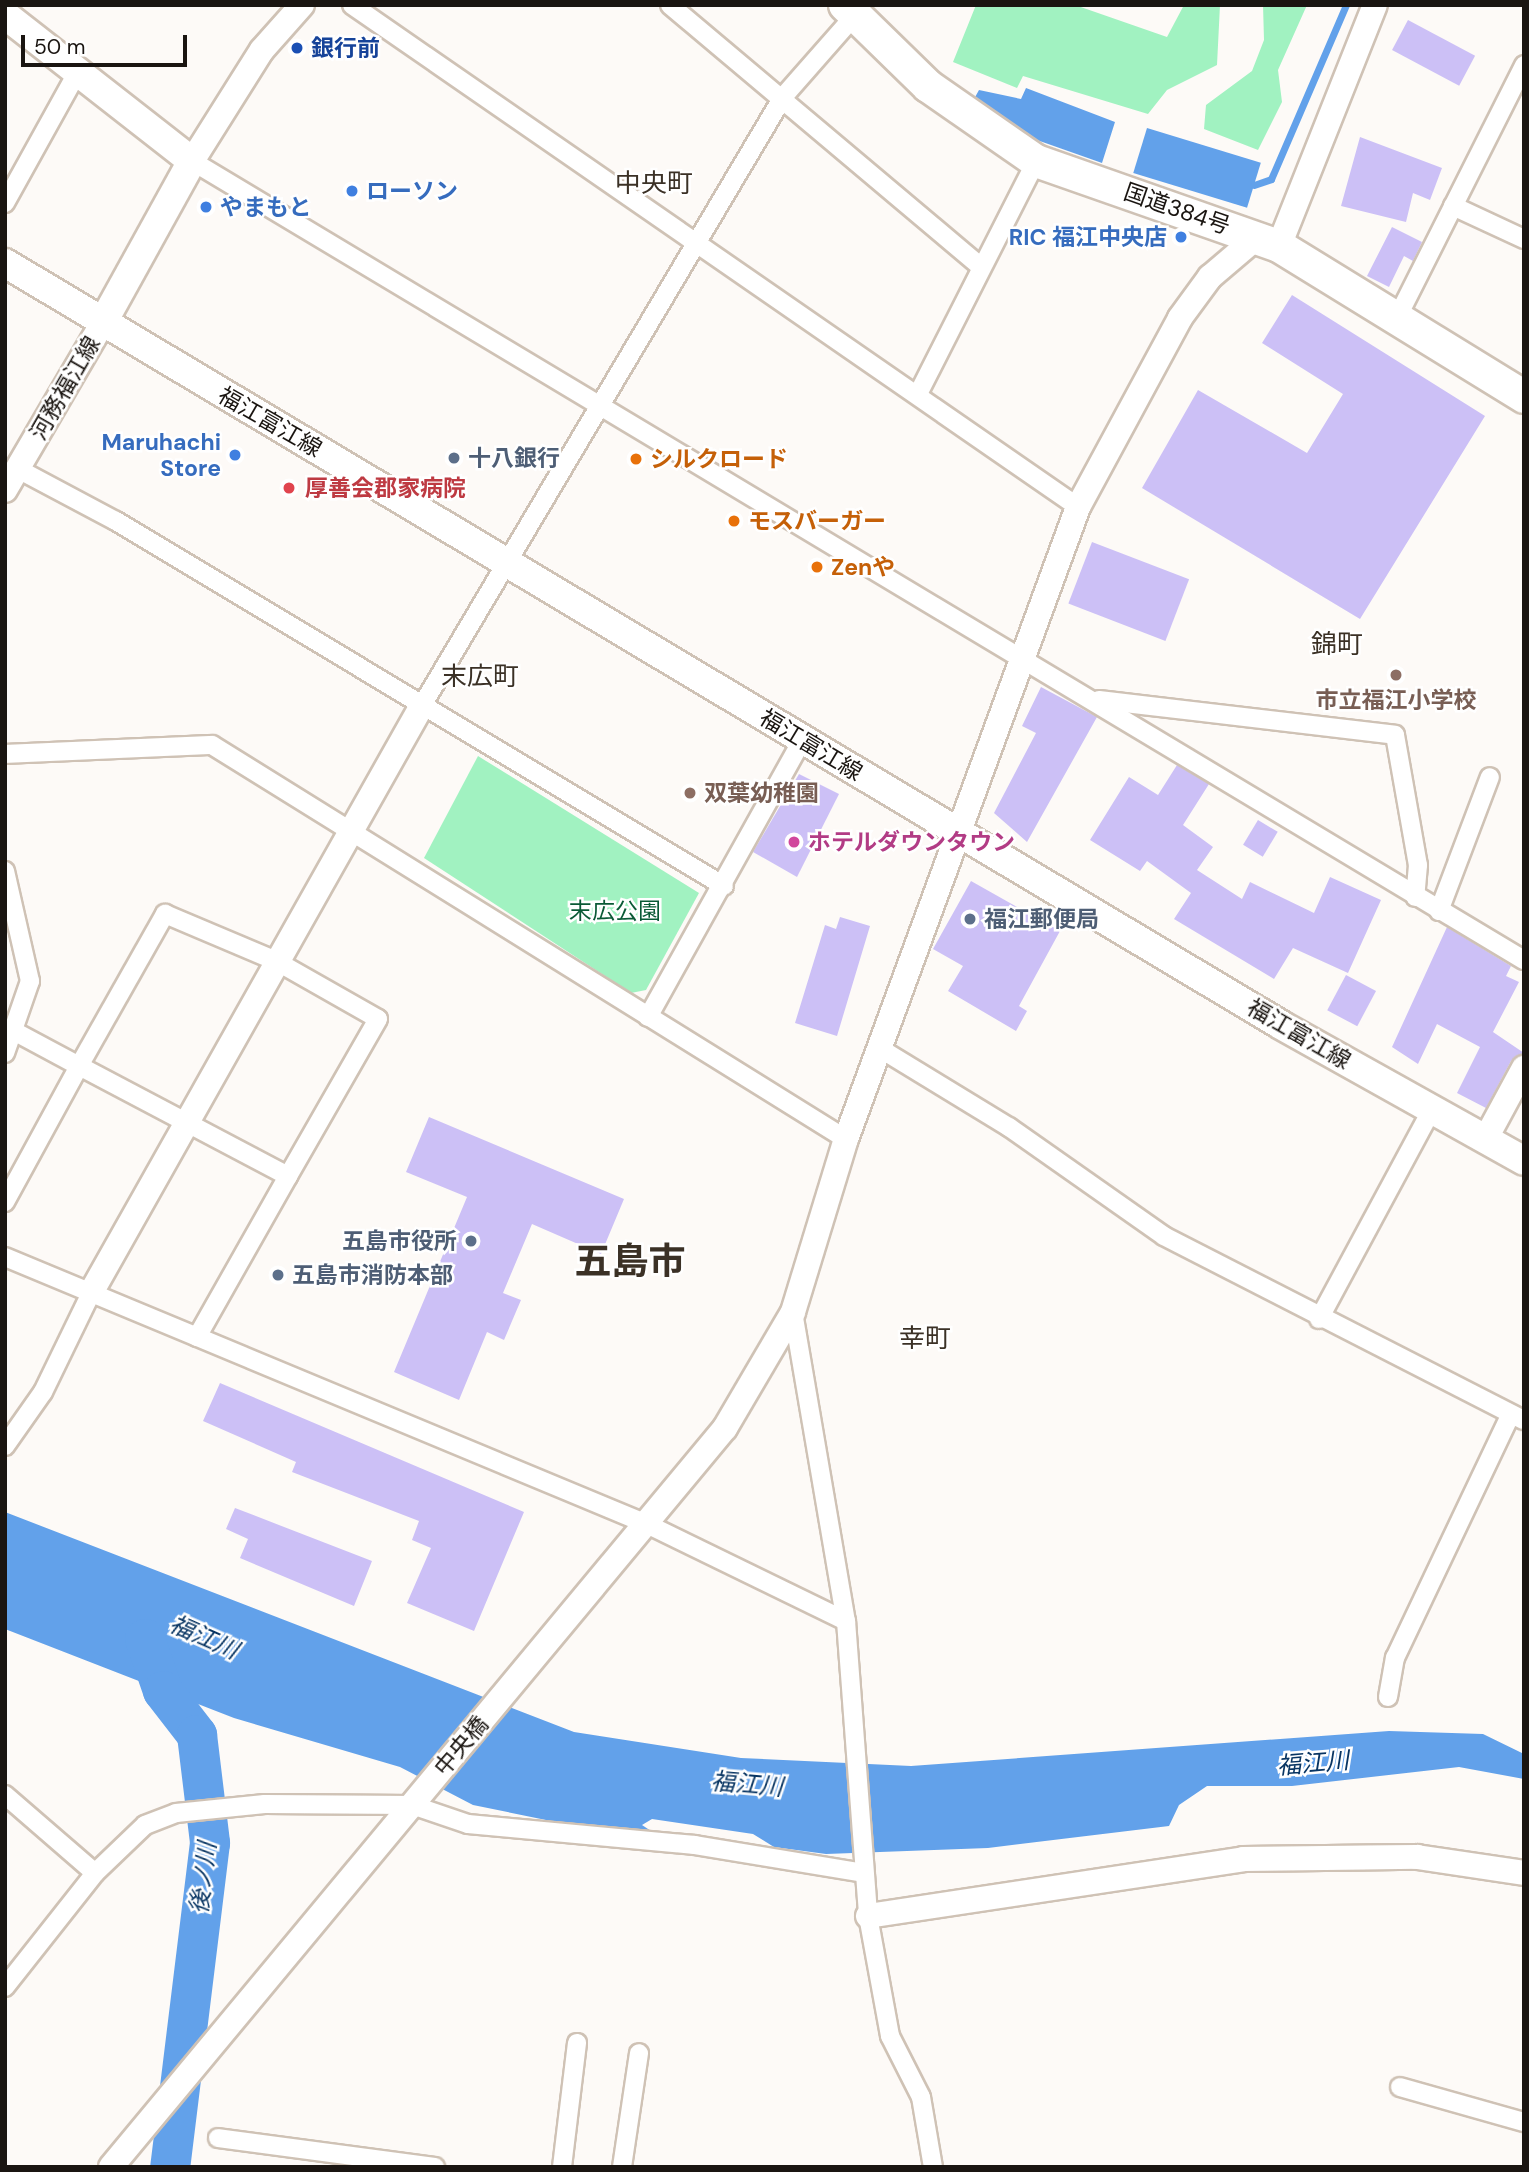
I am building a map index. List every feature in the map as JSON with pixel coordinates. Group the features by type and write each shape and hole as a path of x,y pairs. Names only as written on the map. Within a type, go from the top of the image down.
{"highway":[{"name":"国道384号","path":"850,10 928,86 1036,161 1268,242 1398,316 1524,397"}],"main road":[{"path":"9,16 77,73 192,161 103,322"},
{"name":"福江富江線","path":"5,263 802,740 1524,1161"}],"street":[{"path":"302,5 262,50 192,161 600,402 1415,897 1524,960"},
{"path":"352,5 919,392 1078,507"},
{"path":"670,5 783,97 980,266"},
{"path":"1268,242 1375,5"},
{"path":"5,1446 43,1392 92,1291 504,560 783,97 850,10"},
{"path":"1398,316 1524,65"},
{"path":"5,203 77,73"},
{"path":"919,392 980,266 1036,161"},
{"path":"1453,206 1524,239"},
{"name":"中央橋","path":"111,2167 510,1687 649,1525 725,1428 793,1312 846,1139 881,1049 1020,655 1078,507 1180,318 1210,277 1268,242"},
{"name":"河務福江線","path":"12,480 103,322"},
{"path":"12,480 116,521 420,709 724,886"},
{"path":"1092,700 1395,735 1418,865 1415,897"},
{"path":"648,1017 724,886 802,740"},
{"path":"5,754 212,745 351,828 846,1139"},
{"path":"1439,911 1490,777"},
{"path":"5,871 30,981 5,1054"},
{"path":"5,1202 166,914 276,961 378,1019 197,1337"},
{"path":"12,1030 288,1175"},
{"path":"881,1049 1009,1126 1164,1236 1319,1319 1517,1417 1395,1658 1388,1697"},
{"path":"1485,1140 1524,1068"},
{"path":"1319,1319 1432,1109"},
{"path":"5,1257 649,1525 846,1621"},
{"path":"793,1312 846,1621 857,1730 868,1916 890,2036 921,2097 933,2167"},
{"path":"5,1795 94,1873"},
{"path":"5,1987 94,1873 145,1825 176,1813 265,1804 412,1805 468,1824 695,1846 864,1873"},
{"path":"868,1916 1243,1859 1417,1857 1524,1873"},
{"path":"562,2167 578,2043"},
{"path":"622,2167 639,2053"},
{"path":"1400,2087 1524,2122"},
{"path":"218,2138 435,2167"},
{"path":"131,2142 131,2167"}],"green space":[{"path":"976,5 1075,5 1167,37 1184,5 1220,5 1217,65 1167,90 1148,114 1023,76 1017,88 953,62"},
{"path":"1263,5 1307,5 1278,70 1282,102 1258,150 1204,129 1206,105 1252,71 1264,40"},
{"name":"末広公園","path":"478,756 699,893 646,990 631,993 424,858"}],"water":[{"path":"1026,88 1115,122 1102,163 1017,133 974,99 979,90 1021,99"},
{"path":"1147,128 1261,163 1247,208 1133,173"},
{"name":"福江川","path":"5,1512 574,1732 741,1758 911,1766 1389,1731 1483,1734 1524,1754 1524,1779 1459,1767 1292,1786 1207,1786 1179,1805 1169,1826 988,1848 826,1854 774,1847 753,1834 652,1819 642,1825 654,1833 590,1829 473,1805 400,1767 234,1718 5,1629"}],"building":[{"path":"1408,20 1475,56 1459,86 1392,50"},
{"path":"1360,137 1442,168 1430,200 1413,193 1406,222 1341,206"},
{"path":"1392,227 1422,242 1413,261 1404,256 1389,287 1367,276"},
{"path":"1292,295 1485,416 1360,619 1142,488 1198,390 1307,453 1343,394 1262,343"},
{"path":"1092,542 1189,579 1165,641 1068,604"},
{"path":"1041,687 1097,717 1027,842 994,813 1036,733 1022,726"},
{"path":"1177,765 1209,784 1183,825 1213,847 1197,870 1242,899 1250,882 1314,913 1330,877 1381,900 1348,973 1293,948 1274,979 1174,919 1191,893 1147,861 1140,871 1090,840 1129,777 1158,795"},
{"path":"799,774 839,794 797,877 753,852"},
{"path":"1258,820 1278,832 1263,857 1243,845"},
{"path":"971,881 1060,931 1019,1006 1027,1011 1016,1031 948,991 963,966 933,949"},
{"path":"840,917 870,926 837,1036 795,1023 825,925 836,929"},
{"path":"1447,927 1511,966 1506,976 1519,982 1493,1032 1524,1053 1511,1061 1486,1108 1457,1093 1480,1047 1437,1024 1418,1064 1392,1047"},
{"path":"1346,975 1376,991 1357,1026 1327,1010"},
{"path":"429,1117 624,1199 601,1254 532,1224 503,1293 521,1300 504,1340 487,1332 459,1400 394,1372 467,1197 406,1172"},
{"path":"220,1383 524,1512 474,1631 407,1603 431,1548 412,1540 419,1521 292,1472 296,1462 203,1421"},
{"path":"235,1508 372,1561 354,1606 240,1558 248,1539 226,1529"}],"waterway":[{"path":"1254,185 1271,179 1346,5"},
{"name":"後ノ川","path":"145,1639 163,1691 197,1735 210,1843 170,2167"}],"place":[{"name":"銀行前","path":"297,48"},
{"name":"ローソン","path":"352,191"},
{"name":"やまもと","path":"206,207"},
{"name":"RIC 福江中央店","path":"1181,237"},
{"name":"Maruhachi Store","path":"235,455"},
{"name":"十八銀行","path":"454,458"},
{"name":"シルクロード","path":"636,459"},
{"name":"厚善会郡家病院","path":"289,488"},
{"name":"モスバーガー","path":"734,521"},
{"name":"Zenや","path":"817,567"},
{"name":"市立福江小学校","path":"1396,675"},
{"name":"双葉幼稚園","path":"690,793"},
{"name":"ホテルダウンタウン","path":"794,842"},
{"name":"福江郵便局","path":"970,919"},
{"name":"五島市役所","path":"471,1241"},
{"name":"五島市消防本部","path":"278,1275"}],"district":[{"name":"中央町","path":"654,184"},
{"name":"錦町","path":"1337,645"},
{"name":"末広町","path":"480,677"},
{"name":"五島市","path":"630,1261"},
{"name":"幸町","path":"925,1339"}]}
